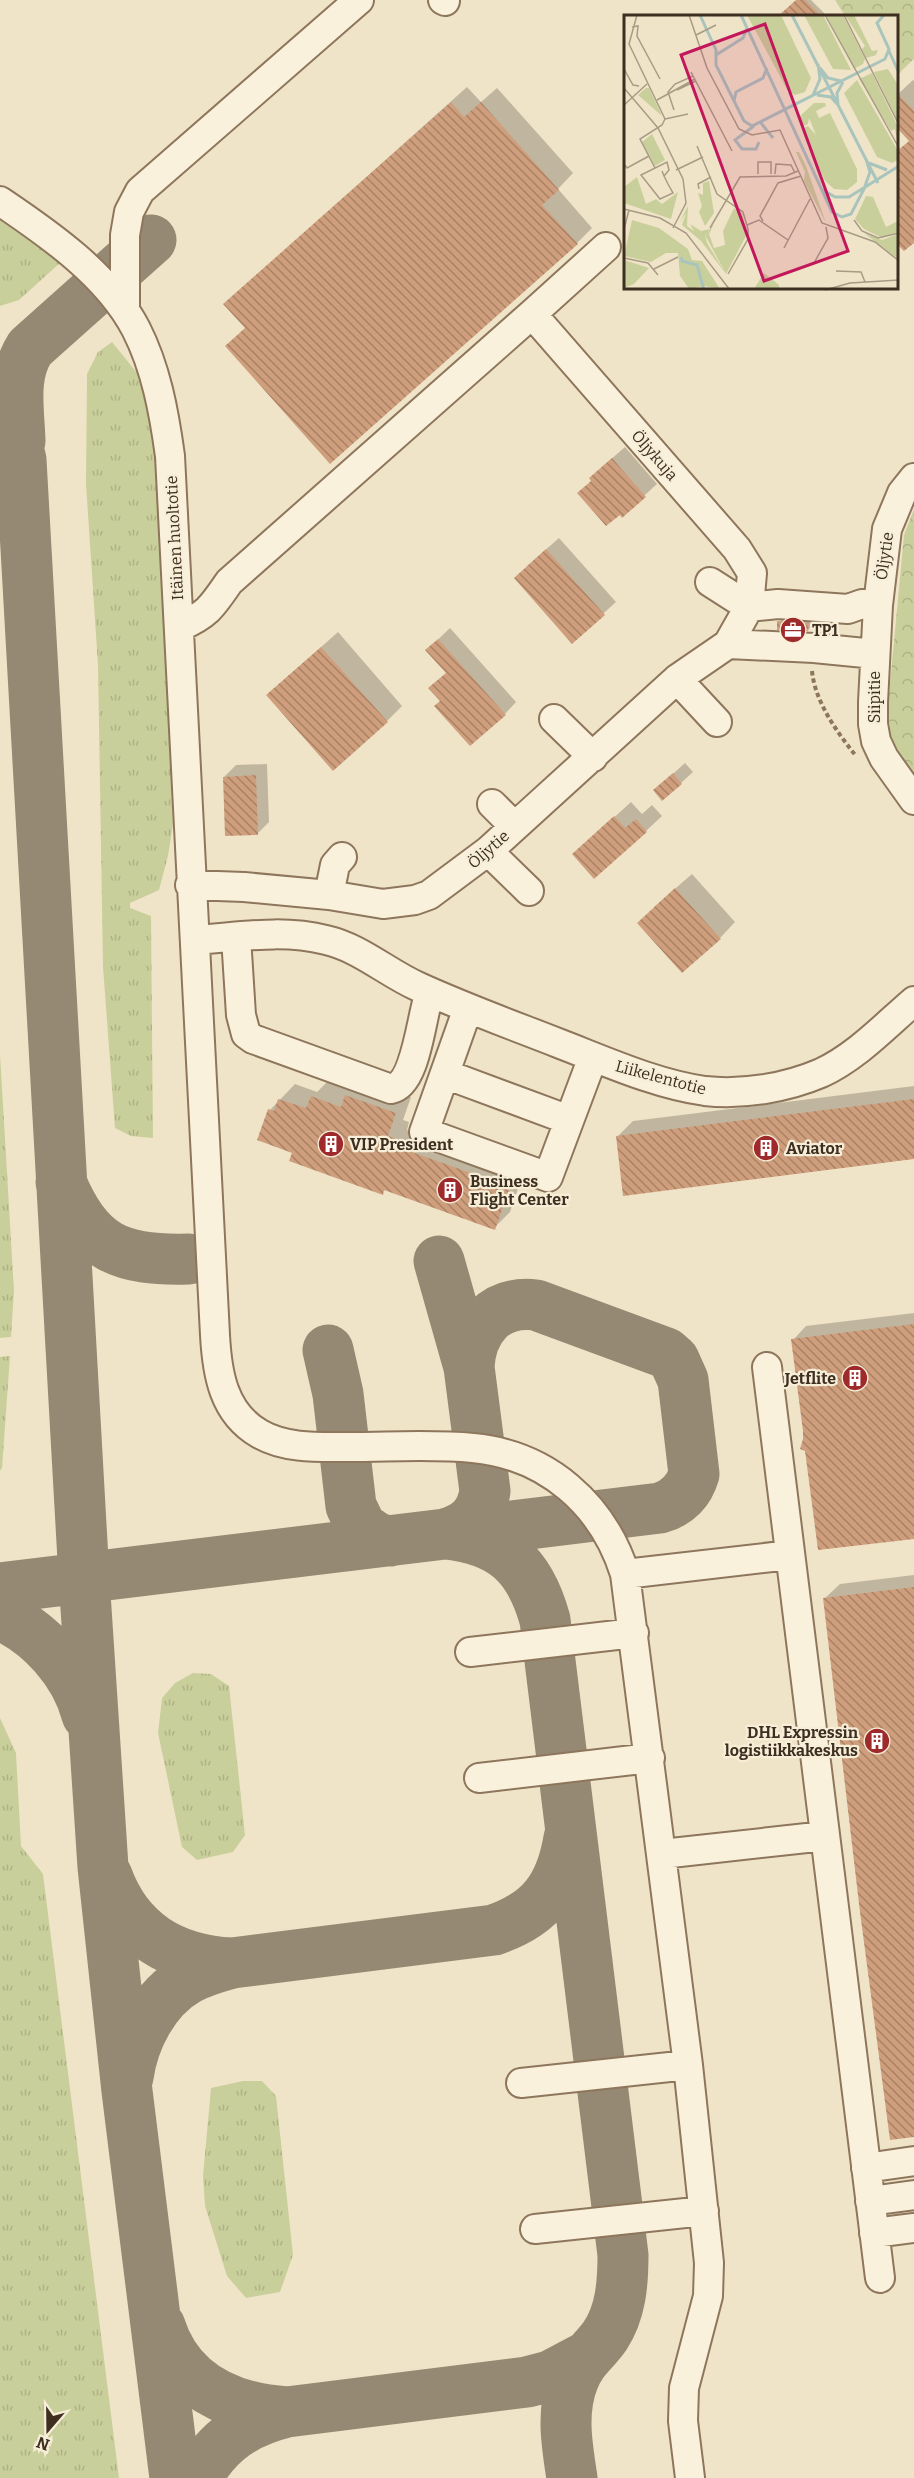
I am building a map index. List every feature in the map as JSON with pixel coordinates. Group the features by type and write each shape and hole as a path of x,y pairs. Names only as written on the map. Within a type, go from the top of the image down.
{"street":[{"path":"125,310 124,235 129,212 140,191 359,0"},
{"name":"Itäinen huoltotie","path":"0,201 42,230 83,263 125,310 147,354 163,404 170,456 190,885 195,940 217,1367 222,1387 230,1404 242,1420 259,1434 277,1442 335,1447 471,1448 517,1457 539,1466 580,1497 596,1515 619,1553 625,1574 634,1633 688,2065 710,2263 708,2296 684,2388 683,2421 690,2478"},
{"path":"179,627 200,618 213,605 229,582 606,247"},
{"name":"Öljykuja","path":"532,314 737,549 752,573 749,607"},
{"name":"Öljytie","path":"875,654 887,529 902,492 914,478"},
{"path":"710,582 749,607 778,604 848,609 861,604 878,605"},
{"name":"Öljytie","path":"190,885 244,887 329,895 383,904 415,900 444,886 488,851 678,679 728,644 749,607"},
{"path":"728,644 814,648 875,654"},
{"name":"Siipitie","path":"875,654 873,724 876,741 884,759 914,800"},
{"path":"678,679 717,722"},
{"path":"554,719 592,757"},
{"path":"492,804 514,826"},
{"path":"488,851 529,891"},
{"path":"329,895 335,865 342,857"},
{"name":"Liikelentotie","path":"195,940 272,933 300,934 328,940 351,948 391,972 468,1008 593,1057 706,1091 756,1090 795,1082 823,1072 860,1048 914,1001"},
{"path":"236,937 241,1015 246,1034 253,1039 391,1089 398,1087 404,1081 419,1040 425,1005 430,992"},
{"path":"468,1008 424,1132 548,1177 593,1057"},
{"path":"445,1074 570,1120"},
{"path":"767,1367 880,2277"},
{"path":"625,1574 790,1555"},
{"path":"470,1652 634,1633"},
{"path":"479,1778 650,1758"},
{"path":"662,1854 825,1836"},
{"path":"521,2083 688,2065"},
{"path":"866,2168 914,2161"},
{"path":"870,2201 914,2195"},
{"path":"535,2229 705,2211"},
{"path":"874,2233 914,2228"}],"path":[{"path":"814,648 813,685 824,707 858,759"}],"green space":[{"path":"835,0 914,0 914,59 899,73 899,15 844,15"},
{"path":"0,216 61,262 19,300 0,306"},
{"path":"112,342 138,374 151,415 158,455 166,586 173,824 159,890 130,903 130,908 151,916 153,1138 131,1136 115,1128 103,967 98,665 86,484 87,374 98,352"},
{"path":"914,509 914,775 904,762 890,734 888,705 904,535"},
{"path":"0,1054 14,1291 11,1337 0,1338"},
{"path":"10,1356 2,1468 0,1471 0,1357"},
{"path":"193,1673 211,1674 229,1686 245,1835 233,1852 197,1860 182,1847 158,1733 162,1698 175,1683"},
{"path":"0,1718 16,1753 21,1846 43,1874 119,2478 0,2478"},
{"path":"243,2081 262,2081 276,2096 293,2255 280,2292 246,2298 227,2276 205,2206 203,2176 211,2088"}],"building":[{"path":"796,0 805,0 820,15 779,15"},
{"path":"899,95 914,111 914,243 904,251 899,246 899,149 909,141 899,130"},
{"path":"451,102 464,117 481,102 559,190 542,205 578,244 330,464 225,346 245,328 223,304"},
{"path":"612,458 646,497 622,518 620,515 606,526 577,493 591,481 589,478"},
{"path":"546,549 605,615 572,644 514,578"},
{"path":"777,621 809,623 808,631 777,630"},
{"path":"438,639 506,715 470,746 434,706 440,701 428,688 446,673 425,650"},
{"path":"321,647 388,722 333,771 266,695"},
{"path":"673,773 682,784 662,801 653,790"},
{"path":"256,775 258,835 225,836 223,777"},
{"path":"614,816 625,828 636,819 647,832 594,879 572,854"},
{"path":"675,888 721,939 682,973 637,923"},
{"name":"VIP President","path":"345,1095 396,1113 388,1136 395,1138 392,1145 510,1187 495,1230 384,1190 383,1195 289,1161 292,1153 257,1140 268,1109 274,1111 278,1099 306,1108 311,1096 341,1107"},
{"name":"Aviator","path":"914,1099 914,1159 623,1196 616,1136"},
{"path":"914,1324 914,1539 818,1550 805,1451 800,1449 803,1431 791,1339"},
{"name":"DHL Expressin logistiikkakeskus","path":"914,1587 914,2137 890,2140 860,1912 823,1598"}],"taxiway":[{"path":"20,441 19,381 24,359 30,348 151,240"},
{"path":"0,403 15,435 21,460 84,1578 103,1867 127,2091 175,2478"},
{"path":"61,1182 71,1204 83,1222 95,1236 109,1246 125,1253 144,1257 189,1259"},
{"path":"439,1261 469,1367 485,1491 477,1514 461,1528 445,1534"},
{"path":"455,1533 660,1508 682,1496 694,1474 683,1380 674,1360 666,1353 536,1305 521,1305 497,1312 480,1329 471,1353 469,1367"},
{"path":"328,1350 338,1394 351,1506 361,1527 377,1538 390,1541"},
{"path":"0,1588 445,1534 483,1542 498,1549 522,1570 531,1584 545,1620 623,2255 622,2287 615,2317 605,2336 580,2367 569,2393 566,2429 572,2478"},
{"path":"0,1615 29,1632 54,1655 74,1684 87,1715"},
{"path":"128,2077 135,2049 147,2021 165,1997 188,1979 204,1971 232,1963 494,1930 524,1916 546,1896 561,1871 569,1838"},
{"path":"107,1876 127,1914 155,1940 191,1956 232,1963"},
{"path":"160,2326 168,2346 179,2363 193,2378 208,2389 245,2405 287,2412"},
{"path":"197,2478 214,2453 234,2434 272,2416 287,2412 527,2382 550,2376 584,2358"}],"place":[{"name":"TP1","path":"793,630"},
{"name":"VIP President","path":"331,1144"},
{"name":"Aviator","path":"766,1148"},
{"name":"Business Flight Center","path":"450,1190"},
{"name":"Jetflite","path":"855,1378"},
{"name":"DHL Expressin logistiikkakeskus","path":"877,1741"}]}
